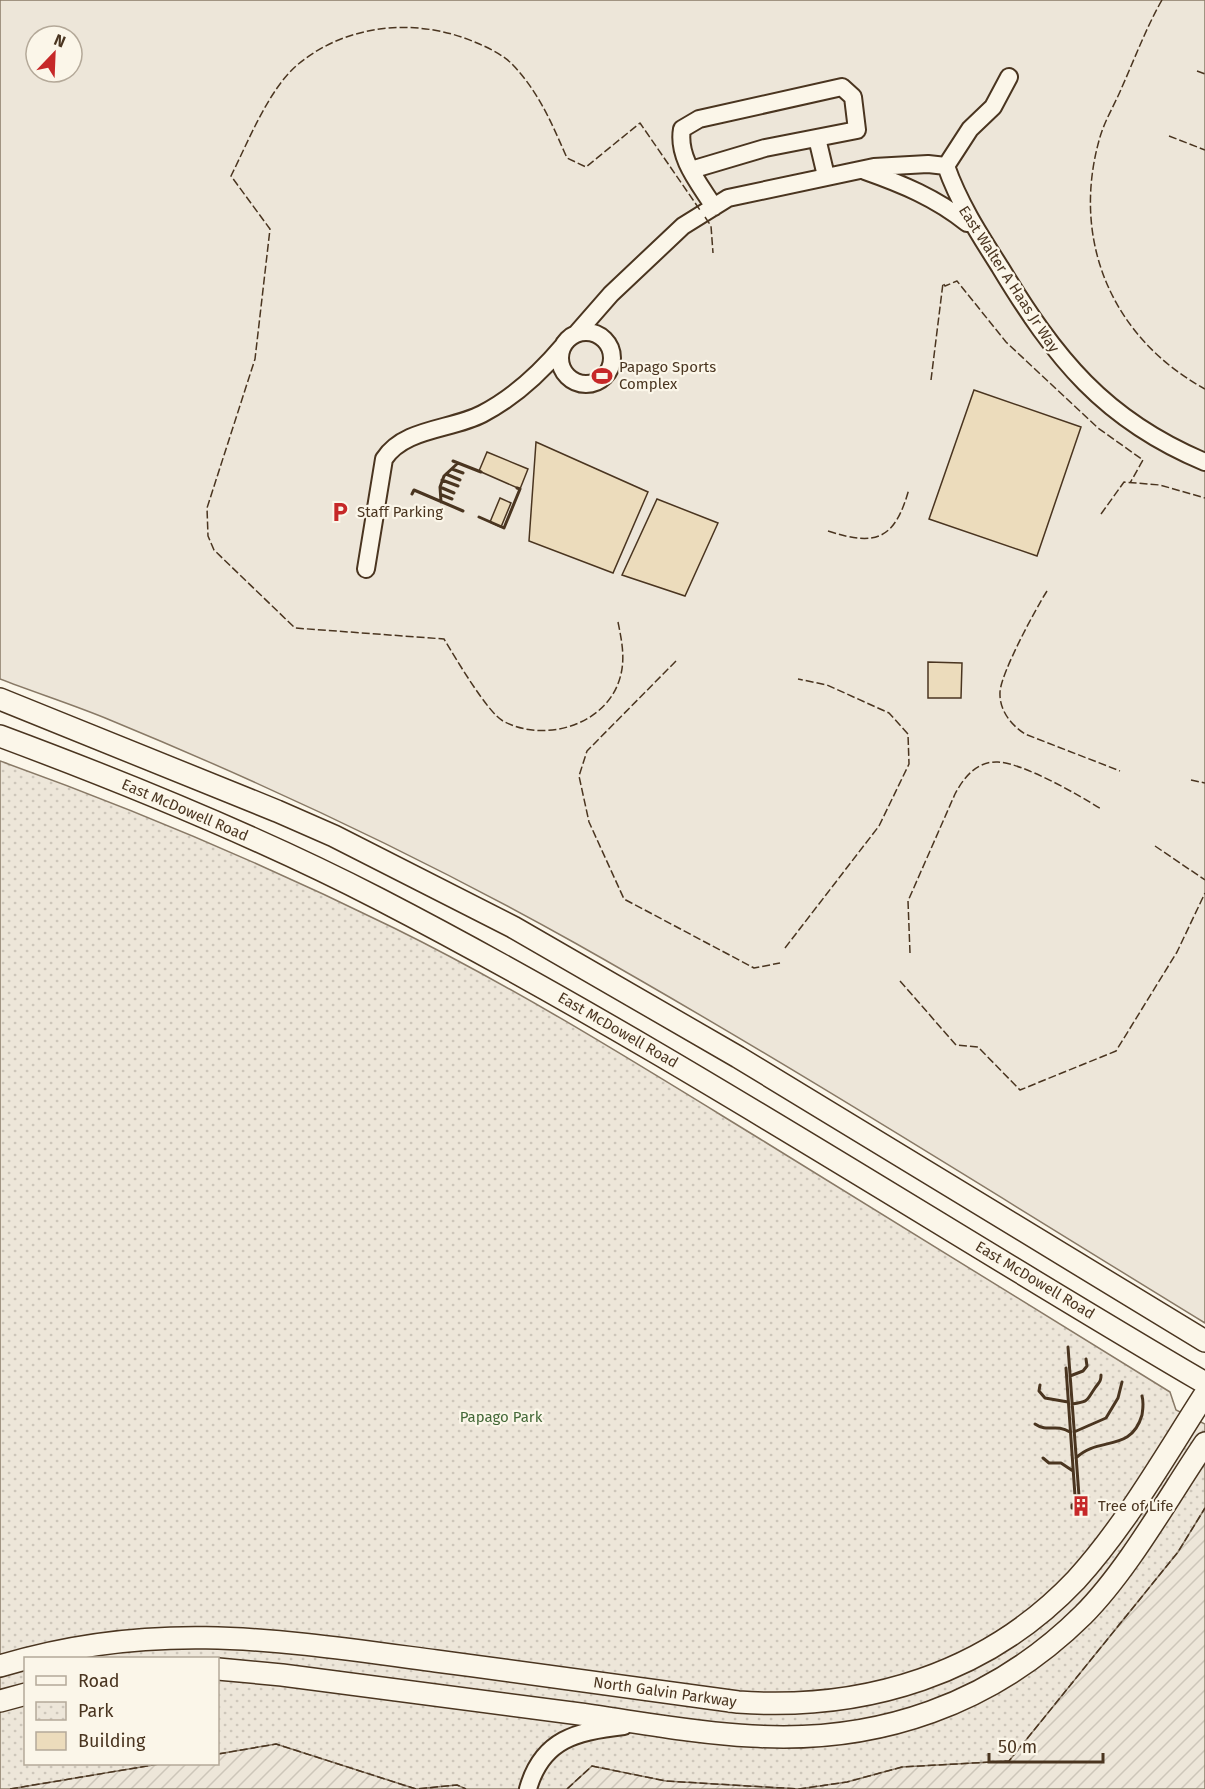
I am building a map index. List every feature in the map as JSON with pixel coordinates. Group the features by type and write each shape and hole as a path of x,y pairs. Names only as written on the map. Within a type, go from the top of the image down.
{"main road":[{"path":"0,699 334,836 513,927 748,1063 1205,1341"},
{"name":"East McDowell Road","path":"0,736 240,832 377,898 676,1063 1205,1383"},
{"name":"North Galvin Parkway","path":"32,1657 114,1641 164,1636 228,1636 303,1643 738,1702 804,1703 868,1696 930,1677 968,1660 1021,1628 1043,1611 1096,1556 1205,1394"},
{"path":"219,1669 282,1675 750,1736 845,1735 929,1713 979,1691 1039,1653 1084,1614 1114,1577 1205,1443"},
{"name":"North Galvin Parkway","path":"0,1666 24,1659"},
{"path":"0,1701 24,1695"}],"lane":[{"path":"366,569 384,459 391,447 407,439 483,414 525,384 576,334 611,294 683,226 729,198 861,170 928,164 946,166 970,129 998,100 1009,77"},
{"path":"691,170 765,148 857,130 853,97 842,87 699,119 682,129 680,143 691,170 714,207"},
{"path":"817,138 826,176"},
{"name":"East Walter A Haas Jr Way","path":"946,166 958,200 1040,332 1076,375 1130,422 1156,439 1205,462"},
{"path":"861,170 900,183 945,205 978,232"},
{"path":"563,346 560,362 568,377 575,382 591,384 606,375 612,359 607,343 593,333 576,334"},
{"path":"528,1789 532,1774 543,1756 550,1748 567,1738 593,1729 646,1723"}],"green space":[{"name":"Papago Sports Complex","path":"0,0 1205,0 1205,1323 813,1082 575,943 346,824 228,770 96,715 0,679"},
{"name":"Papago Park","path":"0,761 100,798 248,860 442,952 674,1086 1170,1392 1176,1410 1205,1424 1205,1789 0,1789"},
{"path":"1205,1508 1205,1789 799,1789 847,1782 902,1767 1009,1761 1178,1552"},
{"path":"276,1744 416,1789 10,1789 153,1765 219,1765 219,1754"},
{"path":"592,1766 666,1781 799,1789 567,1789"},
{"path":"457,1785 466,1789 416,1789"}],"building":[{"path":"974,390 1081,427 1037,556 929,519"},
{"path":"536,442 648,492 613,573 529,541"},
{"path":"487,452 528,469 520,489 479,471"},
{"path":"500,498 511,503 501,527 490,522"},
{"path":"657,499 718,523 685,596 622,575"},
{"path":"928,662 962,663 961,698 928,698"}],"fence":[{"path":"1162,0 1102,131 1092,175 1091,213 1096,249 1106,282 1123,314 1145,343 1173,368 1205,389"},
{"path":"618,622 623,652 621,674 611,697 600,709 586,719 553,730 519,727 496,716 444,639 295,628 214,550 208,536 207,508 255,359 270,229 231,176 276,89 296,66 337,41 360,33 407,28 454,35 486,47 508,61 522,75 537,97 567,158 586,167 640,123 700,210"},
{"path":"1197,71 1205,74"},
{"path":"1169,136 1205,150"},
{"path":"705,217 711,226 713,253"},
{"path":"931,380 943,283 945,286 957,281 1006,342 1098,428 1143,460 1130,483"},
{"path":"1101,514 1124,482 1160,485 1205,498"},
{"path":"828,531 859,538 882,535 897,519 909,489"},
{"path":"1047,591 1027,626 1006,671 1000,692 1004,711 1011,722 1025,734 1120,771"},
{"path":"676,661 587,751 579,776 589,822 624,899 754,968 780,963"},
{"path":"785,948 879,826 909,764 908,734 889,713 827,685 798,679"},
{"path":"910,953 908,901 955,794 972,771 990,762 1009,764 1051,781 1101,809"},
{"path":"1191,780 1205,783"},
{"path":"1155,846 1205,880"},
{"path":"900,981 956,1045 978,1047 1020,1090 1116,1051 1177,952 1205,893"},
{"path":"567,1789 592,1766 666,1781 799,1789 847,1782 902,1767 1009,1761 1178,1552 1205,1508"},
{"path":"219,1754 276,1744 416,1789 457,1785 466,1789"},
{"path":"10,1789 153,1765"}],"wall":[{"path":"453,461 481,472"},
{"path":"441,502 440,487 444,476 458,463"},
{"path":"452,469 463,473"},
{"path":"446,474 460,480"},
{"path":"442,480 458,486"},
{"path":"440,487 454,493"},
{"path":"479,517 504,528 520,489 517,488"},
{"path":"412,494 414,490 463,511"},
{"path":"442,495 452,499"},
{"path":"1066,1368 1075,1496 1079,1496 1068,1347"},
{"path":"1070,1376 1083,1371 1087,1366 1086,1359"},
{"path":"1072,1404 1087,1400 1100,1382 1101,1375"},
{"path":"1074,1432 1106,1418 1118,1398 1122,1382"},
{"path":"1040,1385 1039,1391 1045,1398 1068,1402"},
{"path":"1076,1458 1094,1447 1122,1440 1130,1435 1137,1427 1142,1415 1142,1396"},
{"path":"1035,1424 1044,1428 1060,1428 1070,1432"},
{"path":"1043,1458 1049,1463 1061,1463 1073,1471"},
{"path":"1075,1504 1075,1508 1072,1508 1072,1505 1075,1504"},
{"path":"1082,1504 1083,1508 1079,1508 1079,1505 1082,1504"}],"place":[{"name":"Papago Sports Complex","path":"602,376"},
{"name":"Staff Parking","path":"340,512"},
{"name":"Tree of Life","path":"1081,1506"}]}
